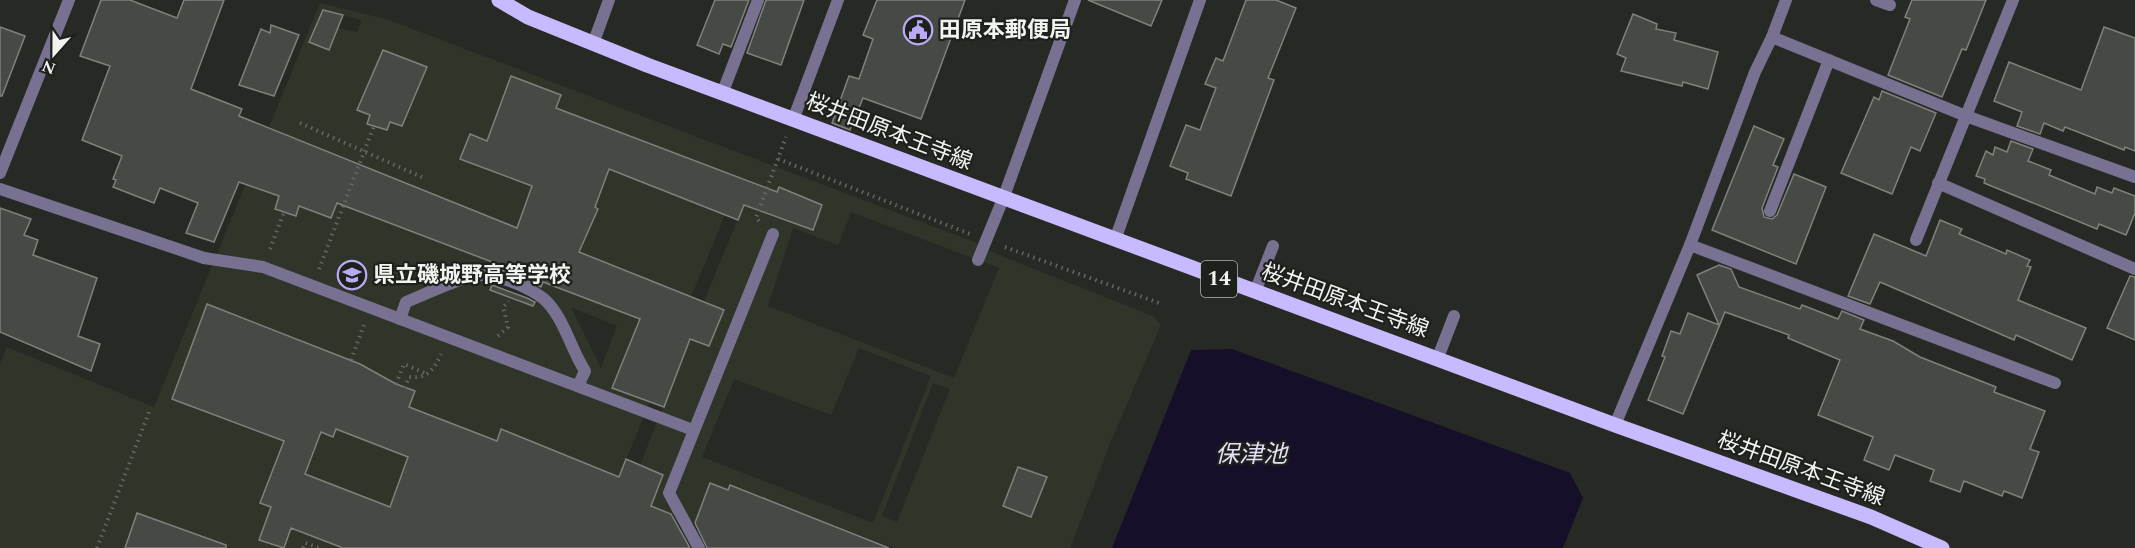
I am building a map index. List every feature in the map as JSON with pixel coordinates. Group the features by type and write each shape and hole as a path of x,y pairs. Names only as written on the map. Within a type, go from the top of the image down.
{"main road":[{"name":"桜井田原本王寺線","path":"499,0 528,17 722,94 1615,426 1871,517 1942,548"}],"street":[{"path":"0,173 69,0"},
{"path":"593,44 609,0"},
{"path":"722,94 758,0"},
{"path":"793,120 838,0"},
{"path":"978,260 1003,199 1075,0"},
{"path":"1115,240 1200,0"},
{"path":"1615,426 1690,245 1755,72 1786,0"},
{"path":"1876,0 1890,5"},
{"path":"1916,240 2013,0"},
{"path":"1772,37 1966,116 2135,177"},
{"path":"1770,211 1829,60"},
{"path":"1938,183 2135,269"},
{"path":"0,189 204,258 263,267 693,430"},
{"path":"699,548 669,493 773,234"},
{"path":"1690,245 2055,384"},
{"path":"1255,292 1273,246"},
{"path":"400,319 406,302 452,283 483,275 518,285 544,300 562,326 573,353 585,371 578,386"},
{"path":"1437,360 1454,315"}],"path":[{"path":"773,234 756,218 793,120"},
{"path":"300,123 424,178"},
{"path":"312,286 374,126"},
{"path":"263,267 284,212"},
{"path":"488,352 493,340 508,327 503,307 515,294 518,285"},
{"path":"351,360 371,308"},
{"path":"405,388 409,376 420,378 435,367 449,337"},
{"path":"396,384 404,364 428,374"},
{"path":"97,548 149,412"},
{"path":"303,548 305,543 319,548"}],"shaded area":[{"name":"県立磯城野高等学校","path":"320,3 389,20 974,242 996,254 1153,316 1161,325 1111,441 1070,548 894,548 730,485 728,490 710,483 700,512 714,531 651,506 663,475 640,465 690,339 709,346 724,310 704,301 753,183 566,111 552,147 544,239 373,171 358,211 500,265 490,290 533,306 542,282 675,333 613,388 650,402 619,477 501,429 497,441 484,436 444,548 369,548 386,506 337,487 317,538 343,548 284,548 294,521 260,539 281,548 230,548 138,513 125,548 0,548 0,364 7,347 154,407","holes":["323,10 362,20 357,32 338,28 329,49 309,42","383,51 427,67 403,126 390,122 386,130 368,125 370,115 357,110","511,76 561,95 526,184 460,159 470,135 487,141","779,188 822,205 813,230 770,215","851,212 999,268 954,378 768,306 793,228 838,245","207,304 360,364 334,437 321,432 314,452 172,399","571,307 617,326 601,368","859,348 931,376 873,523 702,457 734,379 831,415","933,383 950,389 897,522 882,516","276,463 295,516 260,503","1018,467 1046,477 1031,517 1003,506"]},
{"name":"県立磯城野高等学校","path":"609,169 725,215 691,297 554,242 578,177 590,181 588,188 600,194","holes":["580,201 597,208 590,225 574,219"]}],"water":[{"name":"保津池","path":"1232,349 1570,473 1583,498 1563,548 1112,548 1191,350"}],"building":[{"path":"101,0 130,0 177,18 184,0 224,0 191,89 242,109 239,116 517,228 532,186 460,159 470,134 487,141 511,76 561,95 556,108 777,192 779,187 822,205 813,230 744,205 738,220 609,169 595,207 598,209 579,252 724,310 709,346 690,339 664,407 612,388 640,319 543,282 541,287 499,269 500,265 337,203 331,218 299,206 296,216 275,209 279,196 239,182 214,242 186,233 198,203 160,188 154,203 113,187 116,180 113,179 122,156 82,140 110,66 80,56"},
{"path":"715,0 749,0 731,47 723,44 719,54 697,45"},
{"path":"766,0 804,0 781,65 747,53"},
{"path":"877,0 965,0 921,119 863,98 850,130 832,123 849,76 859,79 873,39 863,35"},
{"path":"1088,0 1162,0 1151,26"},
{"path":"1246,0 1276,0 1296,8 1268,78 1274,80 1231,196 1186,179 1188,173 1170,166 1186,125 1200,130 1216,88 1205,84 1216,58 1223,61"},
{"path":"1912,0 1986,0 1966,50 1962,49 1942,97 1888,75 1910,19 1905,17"},
{"path":"323,10 343,15 329,50 309,42"},
{"path":"1633,14 1657,24 1656,29 1676,33 1674,40 1718,52 1708,89 1683,82 1682,86 1621,71 1626,58 1617,54"},
{"path":"271,25 299,35 274,96 239,85 261,29 270,33"},
{"path":"0,27 25,36 2,96 0,96"},
{"path":"2104,27 2135,38 2135,151 2125,147 2124,150 2065,127 2063,131 2044,123 2040,134 2017,126 2022,112 1994,101 2009,62 2081,90"},
{"path":"383,50 427,67 402,126 390,122 387,130 367,124 370,115 357,110"},
{"path":"1882,91 1936,113 1920,151 1911,147 1892,194 1841,173 1874,97 1879,100"},
{"path":"1754,126 1784,139 1773,165 1778,167 1762,208 1764,217 1772,219 1777,215 1794,174 1826,187 1796,264 1712,230"},
{"path":"2011,141 2033,149 2028,161 2051,170 2049,175 2095,194 2097,187 2112,193 2114,188 2135,196 2135,213 2126,235 2099,224 2097,229 1984,183 1985,179 1976,176 1986,151 1993,155 1995,147 2007,152"},
{"path":"0,208 31,219 24,235 38,240 33,255 97,278 78,336 100,344 91,371 0,332"},
{"path":"1940,220 1962,229 1959,234 2006,254 2007,250 2030,260 2027,266 2031,267 2018,300 2086,328 2072,360 2016,335 2014,340 1880,282 1870,304 1848,296 1874,234 1926,256"},
{"path":"1719,265 1731,269 1739,287 1800,309 1802,305 1838,319 1842,311 1864,320 1860,329 1893,341 1920,357 1996,387 1994,392 2045,411 2030,449 2039,452 2022,498 2004,491 2002,496 1964,481 1960,492 1930,481 1934,470 1895,455 1889,470 1864,460 1873,437 1818,415 1840,360 1788,338 1789,335 1725,312 1683,414 1648,400 1665,357 1662,356 1671,331 1680,334 1688,313 1719,325 1697,275"},
{"path":"2130,276 2135,277 2135,340 2107,328"},
{"path":"492,285 535,302 533,306 490,290"},
{"path":"207,304 360,364 396,384 415,391 409,407 497,441 501,429 619,477 626,459 663,475 651,506 671,514 690,548 343,548 291,528 284,548 259,540 271,507 260,503 284,441 172,399","holes":["336,429 408,457 390,507 305,474 321,432 333,437"]},
{"path":"1018,467 1047,477 1031,517 1003,506"},
{"path":"710,483 728,490 730,485 889,548 707,548 695,523"},
{"path":"137,513 226,545 226,548 125,548"}],"place":[{"name":"田原本郵便局","path":"918,30"},
{"name":"県立磯城野高等学校","path":"352,275"}]}
